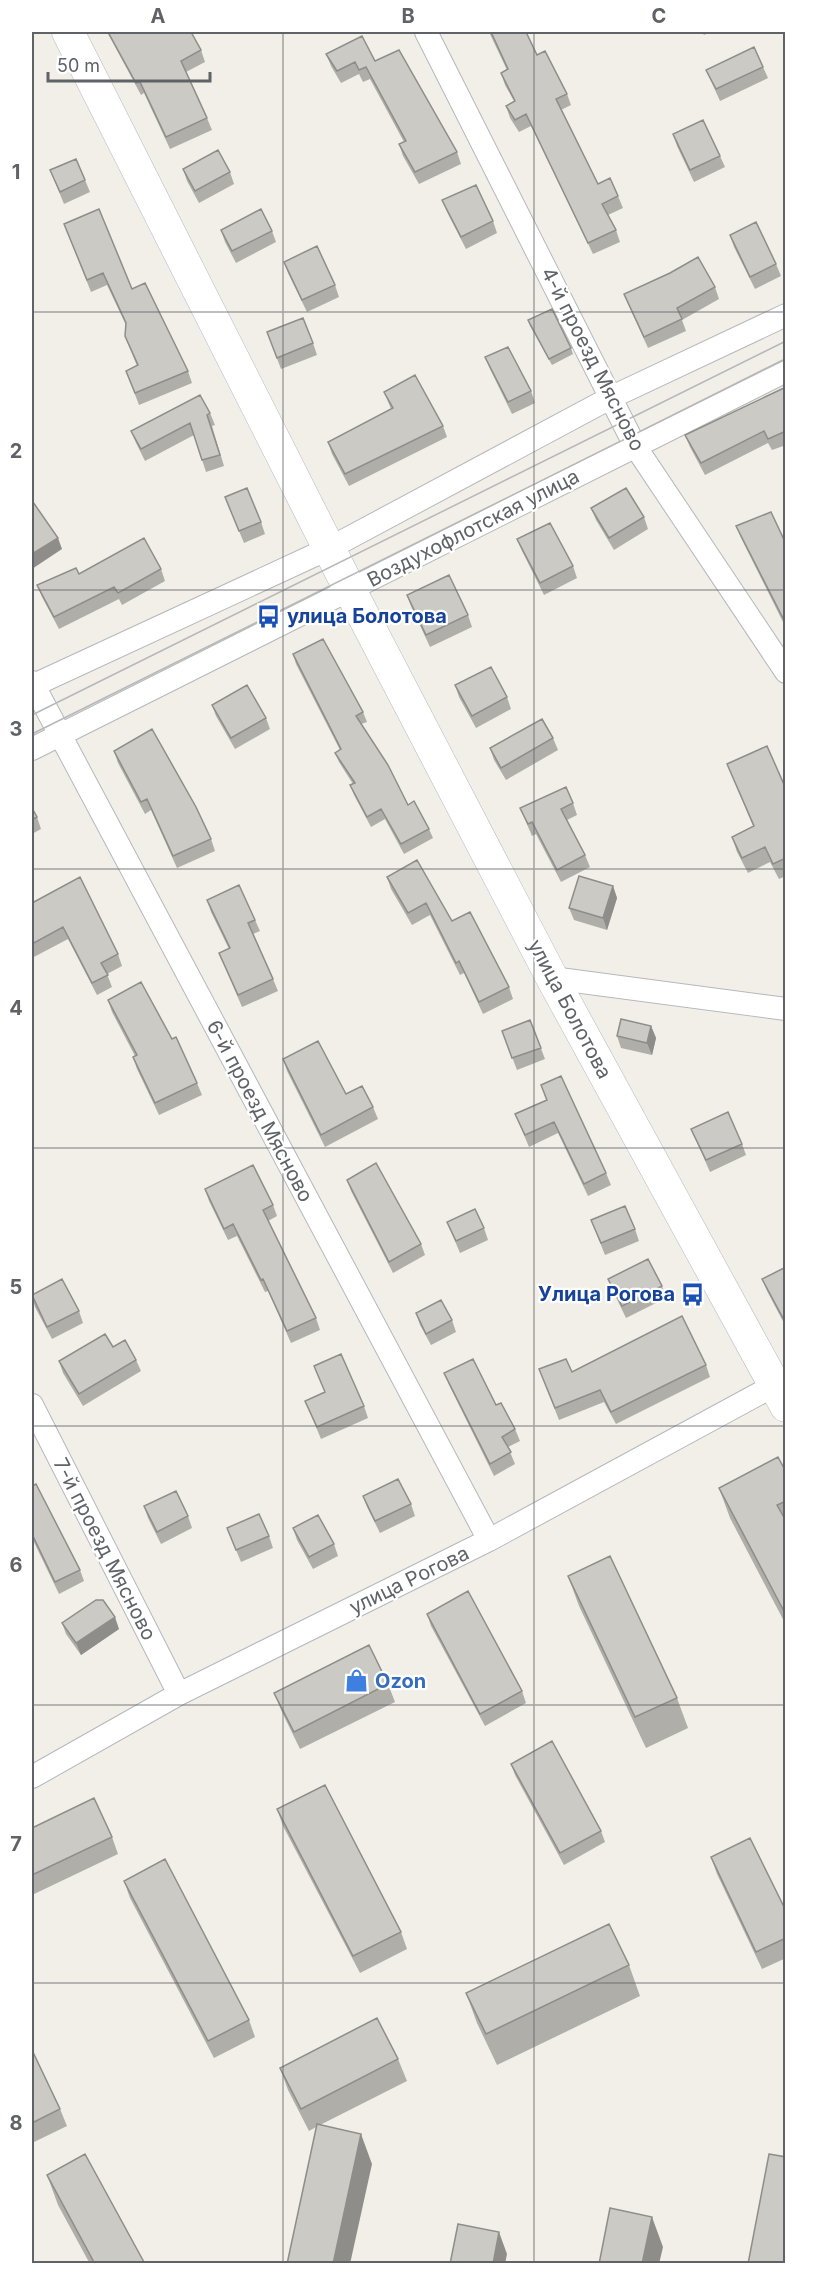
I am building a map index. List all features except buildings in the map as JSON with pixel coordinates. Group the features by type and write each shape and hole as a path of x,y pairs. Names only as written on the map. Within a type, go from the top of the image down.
{"street":[{"name":"улица Болотова","path":"68,32 350,590 552,978 782,1390"},
{"name":"4-й проезд Мясново","path":"426,32 635,446 786,672"},
{"path":"32,684 330,548 612,397 786,315"},
{"name":"Воздухофлотская улица","path":"32,748 786,371"},
{"name":"6-й проезд Мясново","path":"32,684 489,1540"},
{"path":"552,978 786,1009"},
{"name":"улица Рогова","path":"32,1777 179,1694 489,1540 782,1390"},
{"name":"7-й проезд Мясново","path":"32,1405 179,1694"}],"tram line":[{"path":"32,715 786,341"},
{"path":"32,734 786,359"}],"place":[{"name":"улица Болотова","path":"269,616"},
{"name":"Улица Рогова","path":"693,1294"},
{"name":"Ozon","path":"357,1681"}]}
